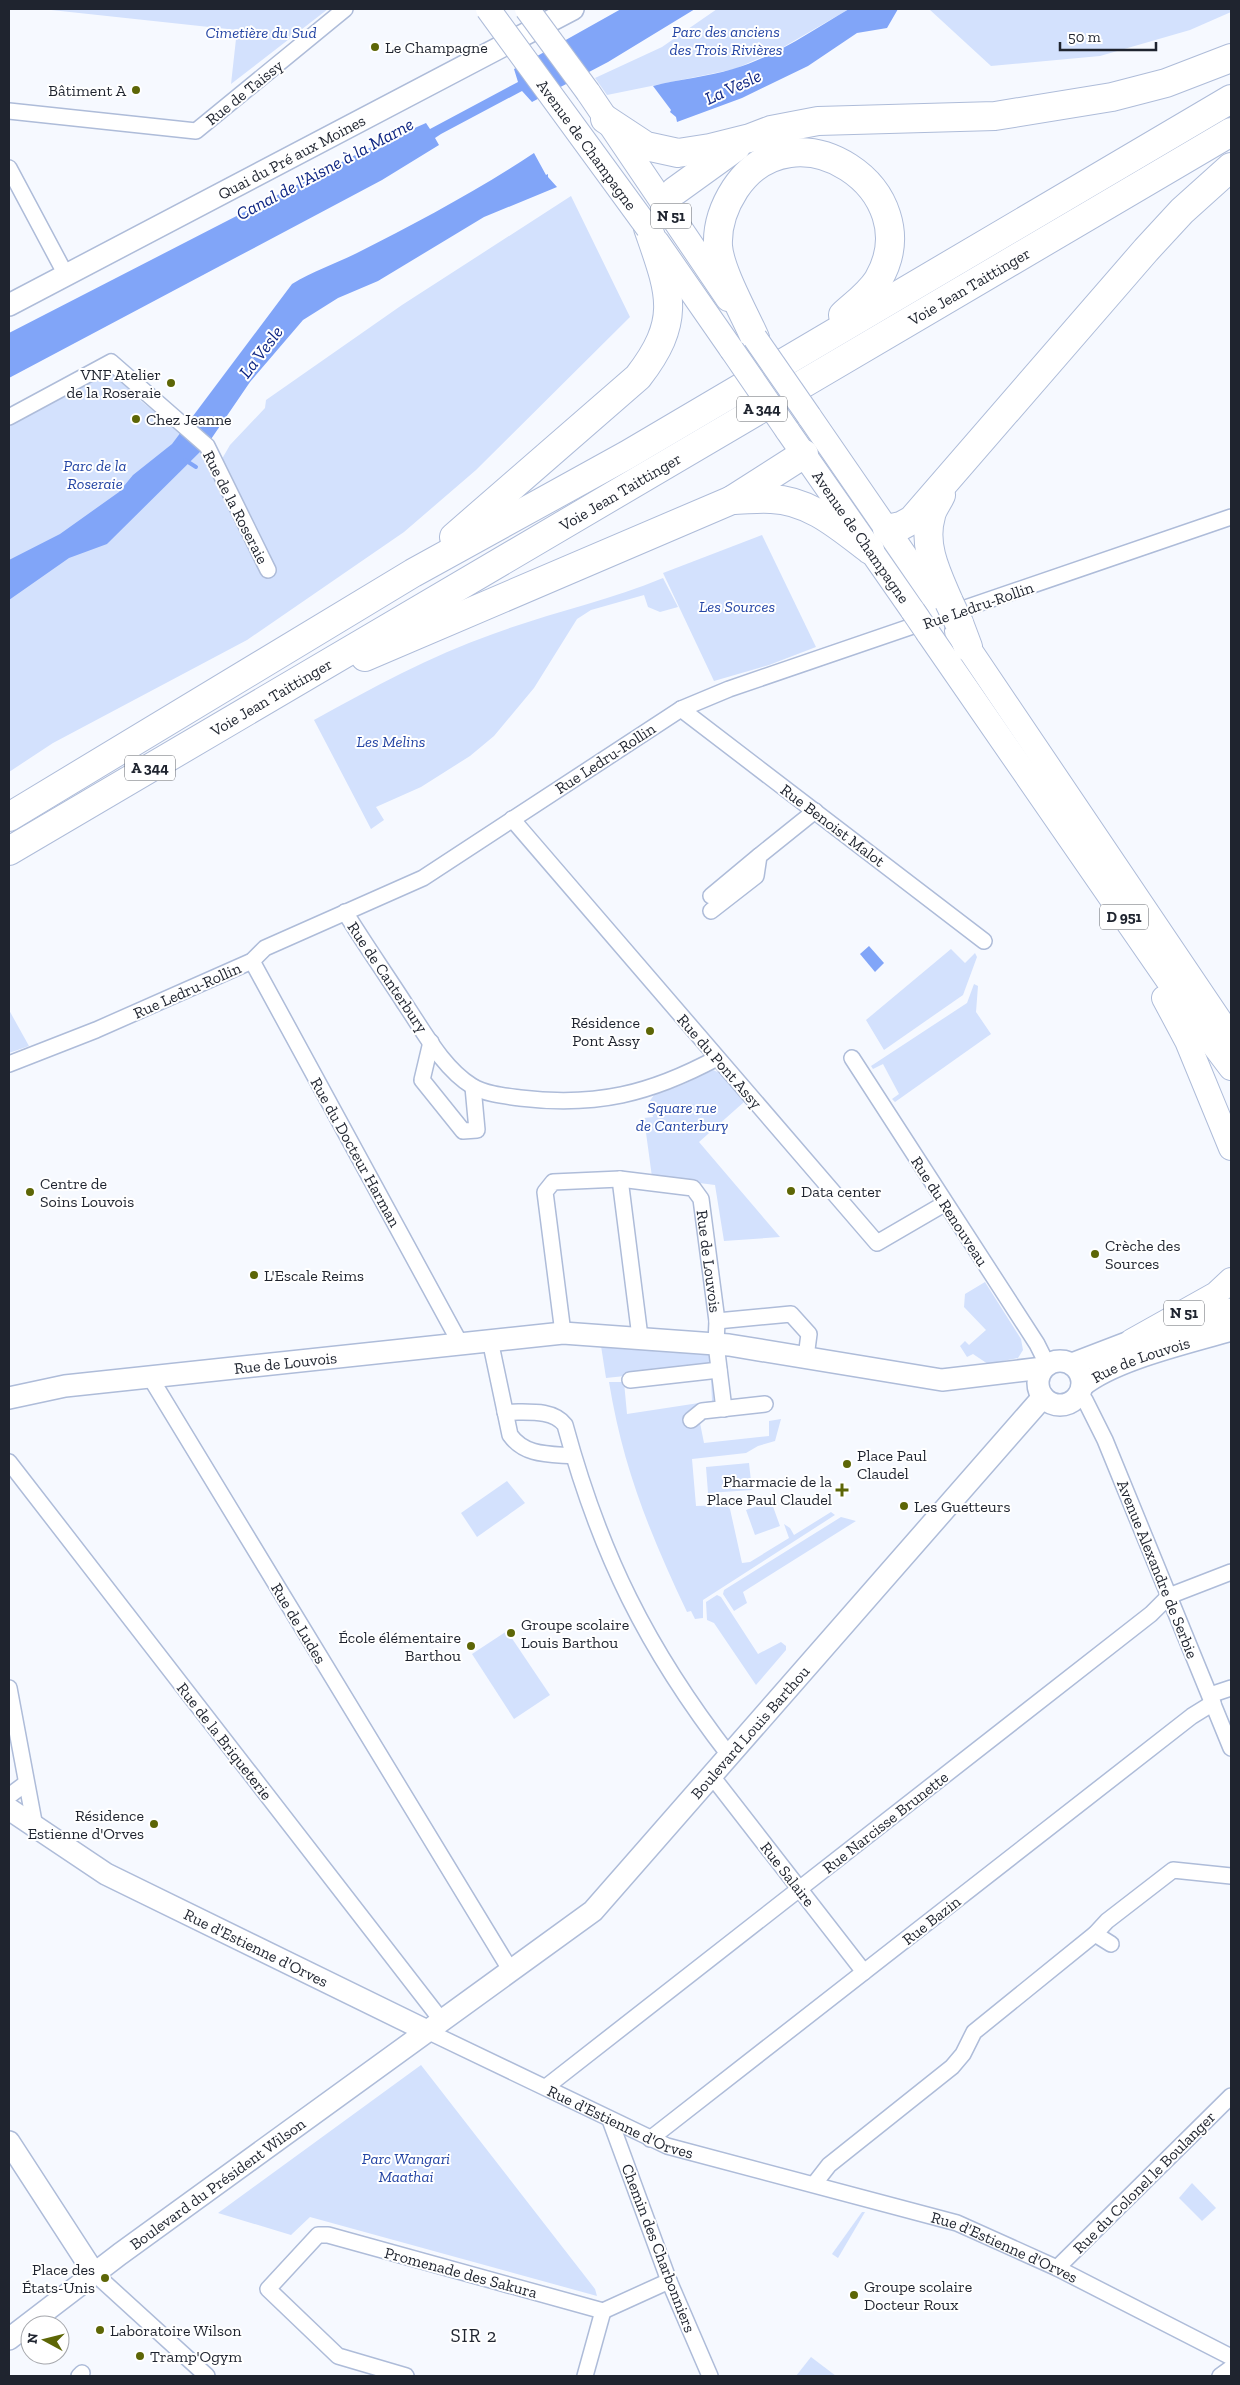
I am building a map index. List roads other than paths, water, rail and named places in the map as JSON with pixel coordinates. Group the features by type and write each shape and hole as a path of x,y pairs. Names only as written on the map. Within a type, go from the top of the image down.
{"highway":[{"path":"605,119 646,146 678,153 750,138 771,130 818,121 994,116 1112,98 1166,83 1231,58"},
{"name":"Voie Jean Taittinger","path":"9,817 413,572 627,455 1231,99"},
{"name":"Voie Jean Taittinger","path":"9,851 1231,132"},
{"path":"669,198 750,138"},
{"path":"743,344 718,246 724,210 740,181 751,170 766,160 781,155 814,154 843,162 868,183 877,194 883,208 889,237 884,266 877,281 866,295 811,347"},
{"path":"732,500 773,499 808,509 871,537 912,520 1146,250 1182,212 1231,167"},
{"path":"413,572 638,377 656,354 667,322 669,302 665,278 648,228"},
{"path":"291,685 402,643 732,500 814,447"},
{"path":"950,476 930,517 929,537 932,560 954,620"}],"main road":[{"name":"Avenue de Champagne","path":"488,9 648,228 743,344 809,416 814,447 871,537 913,611 1197,1023 1231,1068"},
{"name":"Avenue de Champagne","path":"527,9 588,92 605,119 669,198 787,430 814,447"},
{"path":"648,228 669,198"},
{"name":"Avenue de Champagne","path":"871,537 954,620 1231,1037"},
{"path":"1020,765 1036,802 1140,958 1176,1019 1231,1148"},
{"path":"1167,940 1231,1021"},
{"name":"N 51","path":"1132,1341 1216,1294 1231,1280"}],"street":[{"name":"Rue de Taissy","path":"9,111 196,131 345,9"},
{"name":"Quai du Pré aux Moines","path":"9,304 573,9"},
{"path":"9,168 66,274"},
{"name":"Rue de la Roseraie","path":"9,417 111,362 207,446 268,570"},
{"name":"Rue Ledru-Rollin","path":"9,1064 96,1030 252,961 265,948 423,878 681,709 729,689 1231,517"},
{"name":"Rue Benoist Malot","path":"681,709 984,941"},
{"path":"711,903 756,876 759,856 815,811"},
{"name":"Rue du Pont Assy","path":"512,819 877,1243 944,1204"},
{"name":"Rue de Canterbury","path":"344,912 431,1042 452,1070 473,1087 502,1096 547,1101 586,1102 634,1093 683,1076 717,1058"},
{"name":"Rue du Docteur Harman","path":"252,961 460,1343"},
{"name":"Rue de Canterbury","path":"431,1042 422,1080 463,1131 477,1130 473,1087"},
{"name":"Rue du Renouveau","path":"852,1058 944,1204 1037,1344 1043,1379"},
{"path":"620,1179 640,1337"},
{"name":"Rue de Louvois","path":"563,1333 545,1192 553,1182 620,1179 693,1188 701,1199 716,1321 716,1344 724,1409"},
{"name":"Rue de Louvois","path":"1072,1364 1132,1341 1231,1309"},
{"name":"Rue de Louvois","path":"716,1321 791,1314 809,1334 806,1357"},
{"name":"Rue de Louvois","path":"1080,1390 1102,1373 1156,1352 1231,1330"},
{"name":"Rue de Louvois","path":"9,1398 65,1386 563,1333 640,1337 716,1344 942,1380 996,1373 1043,1379"},
{"path":"490,1340 510,1435 517,1444 530,1452 573,1456"},
{"path":"1060,1360 1072,1364 1080,1374 1080,1390 1064,1404 1053,1404 1043,1379 1060,1360"},
{"path":"630,1380 719,1370"},
{"name":"Rue de Ludes","path":"150,1377 511,1971"},
{"name":"Boulevard Louis Barthou","path":"434,2026 593,1911 729,1755 1043,1379"},
{"name":"Avenue Alexandre de Serbie","path":"1080,1390 1105,1440 1231,1748"},
{"path":"691,1420 702,1411 765,1404"},
{"path":"505,1412 547,1414 559,1418 565,1425 573,1456 600,1536 620,1585 645,1633 690,1704 729,1755"},
{"name":"Rue de la Briqueterie","path":"9,1462 434,2026"},
{"name":"Rue Narcisse Brunette","path":"546,2087 1151,1614 1168,1596 1231,1572"},
{"path":"9,1688 34,1827"},
{"name":"Rue Bazin","path":"650,2140 1192,1716 1211,1699 1231,1688"},
{"name":"Rue Salaire","path":"711,1775 864,1972"},
{"path":"9,1796 25,1784"},
{"name":"Rue d'Estienne d'Orves","path":"9,1809 106,1874 434,2026 546,2087 650,2140 958,2223 1057,2268 1231,2357"},
{"path":"815,2184 829,2164 952,2067 964,2054 974,2032 1095,1934 1107,1921 1173,1870 1231,1876"},
{"path":"1095,1934 1111,1944"},
{"name":"Boulevard du Président Wilson","path":"9,2339 94,2273 434,2026"},
{"name":"Rue du Colonel le Boulanger","path":"1057,2268 1231,2096"},
{"name":"Chemin des Charbonniers","path":"610,2120 669,2281 710,2376"},
{"path":"9,2142 94,2273 207,2376"},
{"name":"Promenade des Sakura","path":"377,2372 338,2356 268,2289 318,2234 328,2235 603,2311"},
{"path":"585,2376 603,2311 669,2281"},
{"path":"1220,2376 1231,2368"},
{"path":"377,2372 406,2376"}],"water":[{"path":"621,9 695,9 608,62 532,102 522,91 441,134 435,138 439,145 382,180 9,378 9,333 365,150 426,123 430,129 518,82 514,69"},
{"name":"La Vesle","path":"849,9 898,9 887,28 857,33 808,66 742,98 677,122 676,117 670,112 671,110 653,86 723,72 748,64 792,43"},
{"name":"La Vesle","path":"534,153 546,175 548,174 548,177 557,187 484,217 378,281 338,298 303,320 250,382 207,445 107,544 69,558 9,600 9,560 60,534 119,492 133,475 172,444 292,284 425,218"},
{"path":"869,946 884,963 875,972 860,954"}],"waterway":[{"path":"185,460 196,467"}],"place":[{"name":"Le Champagne","path":"375,47"},
{"name":"Bâtiment A","path":"136,90"},
{"name":"VNF Atelier de la Roseraie","path":"171,383"},
{"name":"Chez Jeanne","path":"136,419"},
{"name":"Résidence Pont Assy","path":"650,1031"},
{"name":"Data center","path":"791,1191"},
{"name":"Centre de Soins Louvois","path":"30,1192"},
{"name":"Crèche des Sources","path":"1095,1254"},
{"name":"L'Escale Reims","path":"254,1275"},
{"name":"Place Paul Claudel","path":"847,1464"},
{"name":"Pharmacie de la Place Paul Claudel","path":"842,1490"},
{"name":"Les Guetteurs","path":"904,1506"},
{"name":"Groupe scolaire Louis Barthou","path":"511,1633"},
{"name":"École élémentaire Barthou","path":"471,1646"},
{"name":"Résidence Estienne d'Orves","path":"154,1824"},
{"name":"Place des États-Unis","path":"105,2278"},
{"name":"Groupe scolaire Docteur Roux","path":"854,2295"},
{"name":"Laboratoire Wilson","path":"100,2330"},
{"name":"Tramp'Ogym","path":"140,2356"}],"district":[{"name":"SIR 2","path":"474,2335"}],"park label":[{"name":"Cimetière du Sud","path":"261,32"},
{"name":"Parc des anciens des Trois Rivières","path":"726,40"},
{"name":"Parc de la Roseraie","path":"95,474"},
{"name":"Les Sources","path":"737,606"},
{"name":"Les Melins","path":"391,741"},
{"name":"Square rue de Canterbury","path":"682,1116"},
{"name":"Parc Wangari Maathai","path":"406,2167"}],"water label":[{"name":"Canal de l'Aisne à la Marne","path":"325,169"}]}
